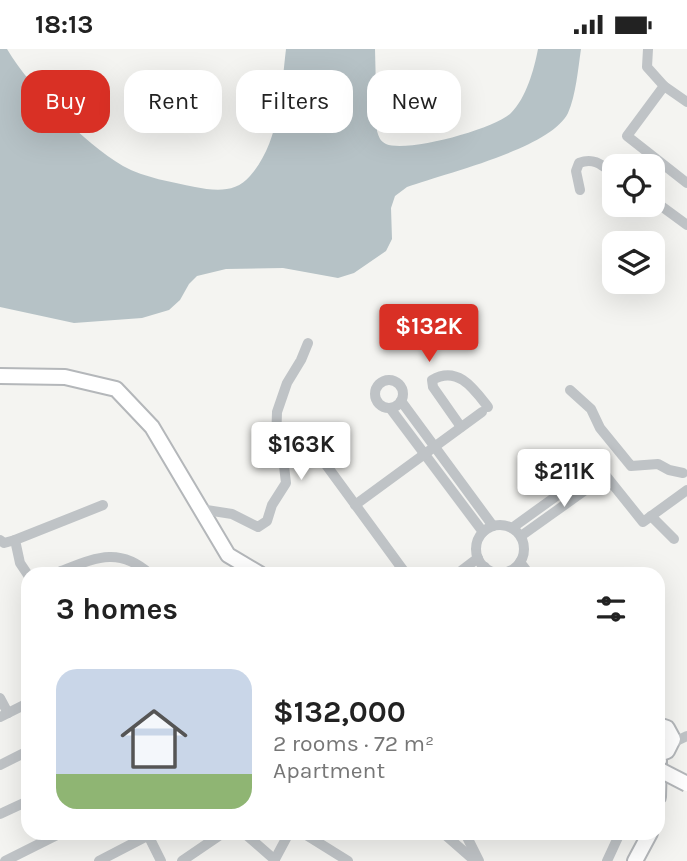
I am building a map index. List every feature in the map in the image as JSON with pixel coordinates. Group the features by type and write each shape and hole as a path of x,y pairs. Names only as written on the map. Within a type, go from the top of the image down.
{"highway":[{"path":"0,376 65,377 116,389 152,427 228,555 248,567"},
{"path":"665,728 670,731 672,743 665,752"},
{"path":"665,773 687,784"},
{"path":"635,861 646,840"}],"street":[{"path":"648,49 647,67 664,86 687,102"},
{"path":"664,86 627,136 687,183"},
{"path":"580,190 576,171 579,163 594,160 602,166"},
{"path":"665,209 687,225"},
{"path":"200,509 232,515 258,527 267,521 272,505 286,483 284,466 276,443 277,412 287,383 308,343"},
{"path":"355,505 485,410 471,387 459,378 442,374 432,380 433,387 461,427"},
{"path":"483,532 390,408 382,406 376,400 375,391 380,383 389,380 397,383 402,391 401,401 492,526"},
{"path":"570,390 591,409 604,433 631,466 658,464 683,473"},
{"path":"390,408 401,401"},
{"path":"324,462 400,567"},
{"path":"512,528 598,466 643,522 687,489"},
{"path":"521,535 605,476"},
{"path":"0,540 4,543 15,540 103,505"},
{"path":"651,516 674,539"},
{"path":"479,567 481,563 477,543 483,532 500,524 521,535 525,551 515,567"},
{"path":"15,540 23,567"},
{"path":"71,567 101,555 127,560 142,567"},
{"path":"520,562 524,567"},
{"path":"481,563 487,567"},
{"path":"472,567 481,563"},
{"path":"0,698 4,715 21,706"},
{"path":"672,743 687,736"},
{"path":"0,765 21,754"},
{"path":"0,814 21,804"},
{"path":"5,861 47,840"},
{"path":"99,861 137,840"},
{"path":"151,840 161,861"},
{"path":"182,861 213,840"},
{"path":"252,840 274,860 285,840"},
{"path":"314,840 347,861"},
{"path":"452,840 477,861"},
{"path":"468,840 477,861"},
{"path":"607,861 617,840"}],"shaded area":[{"path":"0,49 7,49 21,70 21,133 80,133 108,156 140,174 218,190 232,188 250,176 268,148 273,133 353,133 353,70 283,70 286,49 375,49 376,70 367,70 367,133 378,133 384,143 397,146 450,138 502,119 511,113 521,100 532,75 538,49 581,49 571,106 557,126 519,149 407,187 395,196 391,208 392,239 386,251 354,273 338,278 283,268 226,269 197,276 180,300 169,310 142,318 74,323 0,307"}]}
